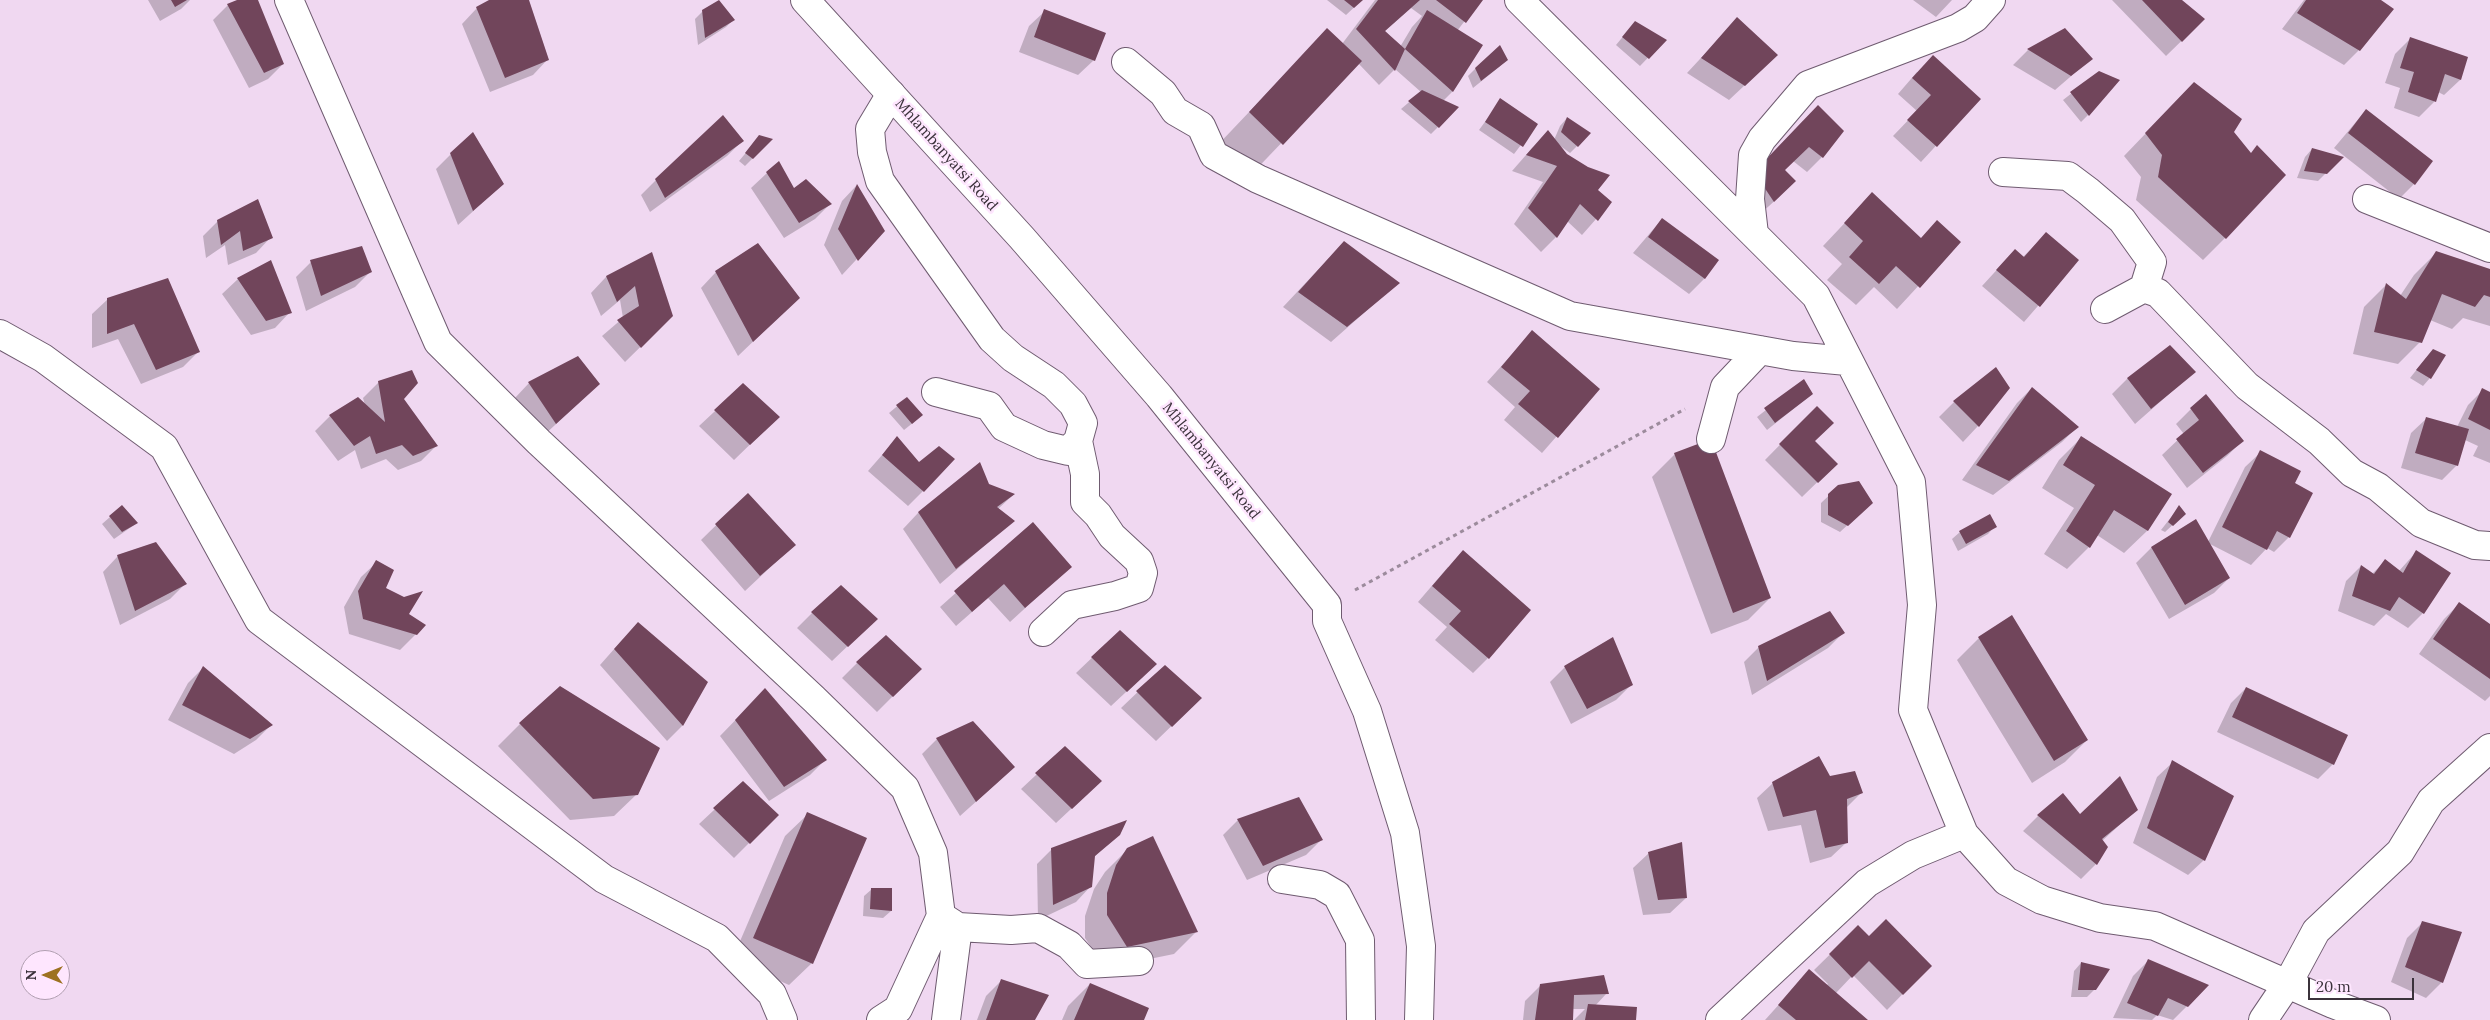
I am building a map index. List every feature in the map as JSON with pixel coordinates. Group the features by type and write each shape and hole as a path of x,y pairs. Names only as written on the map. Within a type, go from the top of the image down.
{"street":[{"path":"289,0 438,342 539,442 814,699 905,788 933,853 949,922 946,1020"},
{"name":"Mhlambanyatsi Road","path":"805,0 1022,238 1159,396 1327,605"},
{"path":"1519,0 1816,296 1911,482 1922,605 1913,710 1964,834 2006,881 2042,900 2100,918 2155,926 2376,1020"},
{"path":"1754,234 1750,199 1753,155 1762,139 1808,85 1958,28 1975,18 1991,0"},
{"path":"1126,62 1163,93 1175,111 1201,126 1214,155 1258,179 1570,316 1793,356 1848,361"},
{"path":"891,94 870,129 872,152 880,181 992,339 1013,358 1054,384 1073,404 1083,423 1078,441 1085,474 1085,502 1098,514 1112,536 1139,561 1143,573 1139,588 1115,596 1072,605 1043,632"},
{"path":"2003,172 2068,176 2122,220 2152,262 2144,288 2106,309"},
{"path":"2367,199 2490,248"},
{"path":"2144,288 2158,293 2247,386 2320,440 2352,473 2378,487 2421,523 2476,545 2490,546"},
{"path":"0,334 43,358 164,447 259,620 604,879 717,938 772,994 783,1020"},
{"path":"1712,439 1725,387 1760,350"},
{"path":"936,392 988,406 1004,427 1043,445 1068,451 1078,441"},
{"path":"1327,605 1327,621 1367,710 1405,832 1421,946 1419,1020"},
{"path":"2264,1020 2288,983 2316,931 2400,852 2431,801 2490,748"},
{"path":"1720,1020 1867,883 1913,855 1964,834"},
{"path":"1282,879 1320,885 1337,895 1360,940 1361,1020"},
{"path":"949,922 1011,930 1038,928 1069,945 1087,964 1139,961"},
{"path":"880,1020 898,1009 949,922"}],"path":[{"path":"1327,605 1725,387"}],"building":[{"path":"171,0 187,0 175,7"},
{"path":"237,0 258,0 284,64 264,73 227,4"},
{"path":"489,0 529,0 549,60 505,78 476,7"},
{"path":"719,0 735,20 705,38 702,10"},
{"path":"1344,0 1363,0 1354,8"},
{"path":"1378,0 1420,0 1385,31 1405,49 1395,71 1356,29"},
{"path":"1436,0 1483,0 1466,23"},
{"path":"2142,0 2182,0 2205,19 2182,42"},
{"path":"2306,0 2381,0 2394,9 2360,51 2297,13"},
{"path":"1044,9 1106,33 1095,61 1034,37"},
{"path":"1427,10 1483,45 1453,92 1405,49"},
{"path":"1737,17 1778,55 1745,86 1701,58"},
{"path":"1635,21 1667,40 1649,59 1622,37"},
{"path":"1327,28 1362,61 1283,145 1249,112"},
{"path":"2065,28 2093,59 2071,76 2027,49"},
{"path":"2410,37 2468,57 2461,80 2445,74 2436,102 2408,92 2414,72 2400,68"},
{"path":"1500,45 1508,60 1481,81 1475,68"},
{"path":"1933,55 1981,99 1937,147 1907,120 1931,95 1912,78"},
{"path":"2099,71 2120,80 2089,116 2070,92"},
{"path":"2194,82 2242,119 2234,132 2251,153 2257,145 2286,175 2226,239 2158,177 2162,155 2145,133"},
{"path":"1422,90 1459,107 1439,128 1408,101"},
{"path":"1500,98 1538,124 1523,147 1485,122"},
{"path":"1818,105 1844,131 1823,158 1809,147 1785,170 1796,181 1774,202 1754,172"},
{"path":"2366,109 2433,161 2415,185 2348,133"},
{"path":"723,115 744,141 665,198 655,179"},
{"path":"1567,117 1591,133 1578,147 1561,132"},
{"path":"1548,130 1567,154 1588,167 1610,175 1598,190 1612,202 1598,221 1580,204 1557,238 1528,208 1557,166 1526,155"},
{"path":"473,132 504,184 473,211 450,153"},
{"path":"759,135 773,139 753,159 745,153"},
{"path":"2312,148 2344,157 2327,174 2304,171"},
{"path":"779,161 794,188 806,179 832,204 799,223 766,172"},
{"path":"857,184 885,231 858,261 838,229"},
{"path":"1872,192 1921,238 1937,220 1961,242 1920,288 1896,266 1879,284 1849,257 1863,241 1844,223"},
{"path":"258,199 273,238 243,251 240,231 221,245 217,220"},
{"path":"1662,218 1719,260 1705,279 1648,237"},
{"path":"2046,232 2079,260 2040,307 1996,270 2015,249 2024,257"},
{"path":"1344,241 1400,283 1347,327 1298,292"},
{"path":"758,243 800,298 753,342 715,271"},
{"path":"362,246 372,272 321,296 310,260"},
{"path":"2436,251 2490,269 2490,297 2484,295 2475,307 2442,294 2422,343 2374,332 2386,283 2406,299"},
{"path":"652,252 673,316 641,348 617,320 639,306 635,286 617,302 606,276"},
{"path":"271,260 292,313 266,321 237,278"},
{"path":"168,278 200,352 156,370 134,324 107,334 107,298"},
{"path":"1532,330 1600,389 1558,438 1518,404 1530,391 1501,367"},
{"path":"2170,345 2196,372 2151,409 2127,378"},
{"path":"2433,349 2446,355 2431,379 2416,370"},
{"path":"578,356 600,384 556,424 528,382"},
{"path":"1996,367 2010,388 1979,427 1953,401"},
{"path":"412,370 418,383 404,399 438,446 413,456 402,445 376,454 370,436 354,446 329,415 358,397 385,422 378,381"},
{"path":"1804,379 1813,394 1775,423 1764,408"},
{"path":"743,383 780,417 750,445 714,410"},
{"path":"2032,387 2079,427 2009,481 1976,465"},
{"path":"2482,388 2490,392 2490,430 2468,419"},
{"path":"2206,394 2244,441 2203,473 2176,439 2199,420 2190,408"},
{"path":"907,397 923,415 912,424 896,405"},
{"path":"1817,406 1834,423 1815,441 1838,464 1818,483 1779,444"},
{"path":"2426,417 2469,429 2458,466 2415,453"},
{"path":"897,436 919,462 939,446 955,459 924,492 882,455"},
{"path":"2081,436 2172,494 2148,531 2114,510 2090,548 2066,531 2095,485 2063,465"},
{"path":"1711,439 1771,598 1733,613 1674,453"},
{"path":"2260,450 2301,471 2295,483 2313,493 2290,538 2277,531 2267,550 2222,527"},
{"path":"980,462 989,484 1015,494 997,507 1015,521 956,569 918,512"},
{"path":"1859,481 1873,503 1848,526 1828,515 1828,494 1838,485"},
{"path":"748,493 796,545 760,576 715,524"},
{"path":"122,505 138,523 122,532 109,516"},
{"path":"2179,505 2186,514 2173,526 2168,522"},
{"path":"1990,514 1997,527 1966,544 1959,531"},
{"path":"2196,519 2230,578 2185,605 2151,547"},
{"path":"1033,522 1072,567 1025,608 1004,584 972,612 954,591"},
{"path":"156,542 187,584 135,611 117,555"},
{"path":"1463,550 1531,610 1489,659 1449,624 1461,611 1432,586"},
{"path":"2416,550 2451,573 2424,614 2399,597 2390,611 2352,596 2361,565 2374,574 2385,559 2403,573"},
{"path":"376,560 394,570 386,588 404,597 423,591 409,614 426,625 417,635 363,619 358,591"},
{"path":"841,585 878,619 848,647 811,612"},
{"path":"2459,602 2490,624 2490,679 2433,639"},
{"path":"1830,611 1845,633 1767,681 1758,646"},
{"path":"2012,615 2088,740 2054,761 1978,637"},
{"path":"638,622 708,682 683,726 614,649"},
{"path":"1120,630 1157,664 1127,692 1091,657"},
{"path":"886,635 922,669 893,697 856,662"},
{"path":"1613,637 1633,685 1587,709 1564,666"},
{"path":"1165,665 1202,698 1172,727 1136,691"},
{"path":"203,666 273,725 250,739 182,705"},
{"path":"560,686 660,748 638,795 593,799 519,723"},
{"path":"2246,687 2348,735 2334,765 2232,717"},
{"path":"765,688 827,760 784,787 735,720"},
{"path":"973,721 1015,767 976,802 936,738"},
{"path":"1065,746 1102,781 1072,809 1035,773"},
{"path":"1819,756 1830,776 1855,771 1863,793 1847,799 1848,843 1825,848 1816,810 1783,817 1772,782"},
{"path":"2172,760 2234,796 2205,861 2147,828"},
{"path":"2120,776 2138,810 2102,839 2108,847 2097,865 2037,815 2063,793 2080,814"},
{"path":"743,781 779,815 750,844 713,808"},
{"path":"1299,797 1323,840 1263,866 1237,819"},
{"path":"807,812 867,838 813,964 753,938"},
{"path":"1127,820 1120,835 1095,856 1092,887 1053,905 1051,848"},
{"path":"1153,836 1198,932 1127,947 1107,915 1107,893 1116,865 1127,848"},
{"path":"1682,842 1687,898 1658,900 1648,852"},
{"path":"871,888 892,888 892,911 870,909"},
{"path":"1886,919 1932,966 1903,995 1869,961 1852,978 1829,954 1858,925 1869,936"},
{"path":"2422,921 2462,932 2443,983 2405,967"},
{"path":"2148,959 2209,985 2188,1007 2168,998 2158,1016 2127,1003"},
{"path":"2081,962 2110,969 2096,990 2078,990"},
{"path":"1809,969 1868,1020 1796,1020 1778,1005"},
{"path":"1604,975 1609,994 1574,995 1573,1020 1535,1020 1540,984"},
{"path":"1001,979 1049,995 1035,1020 986,1020"},
{"path":"1090,983 1149,1008 1144,1020 1074,1020"},
{"path":"1588,1004 1637,1007 1636,1020 1585,1020"}]}
